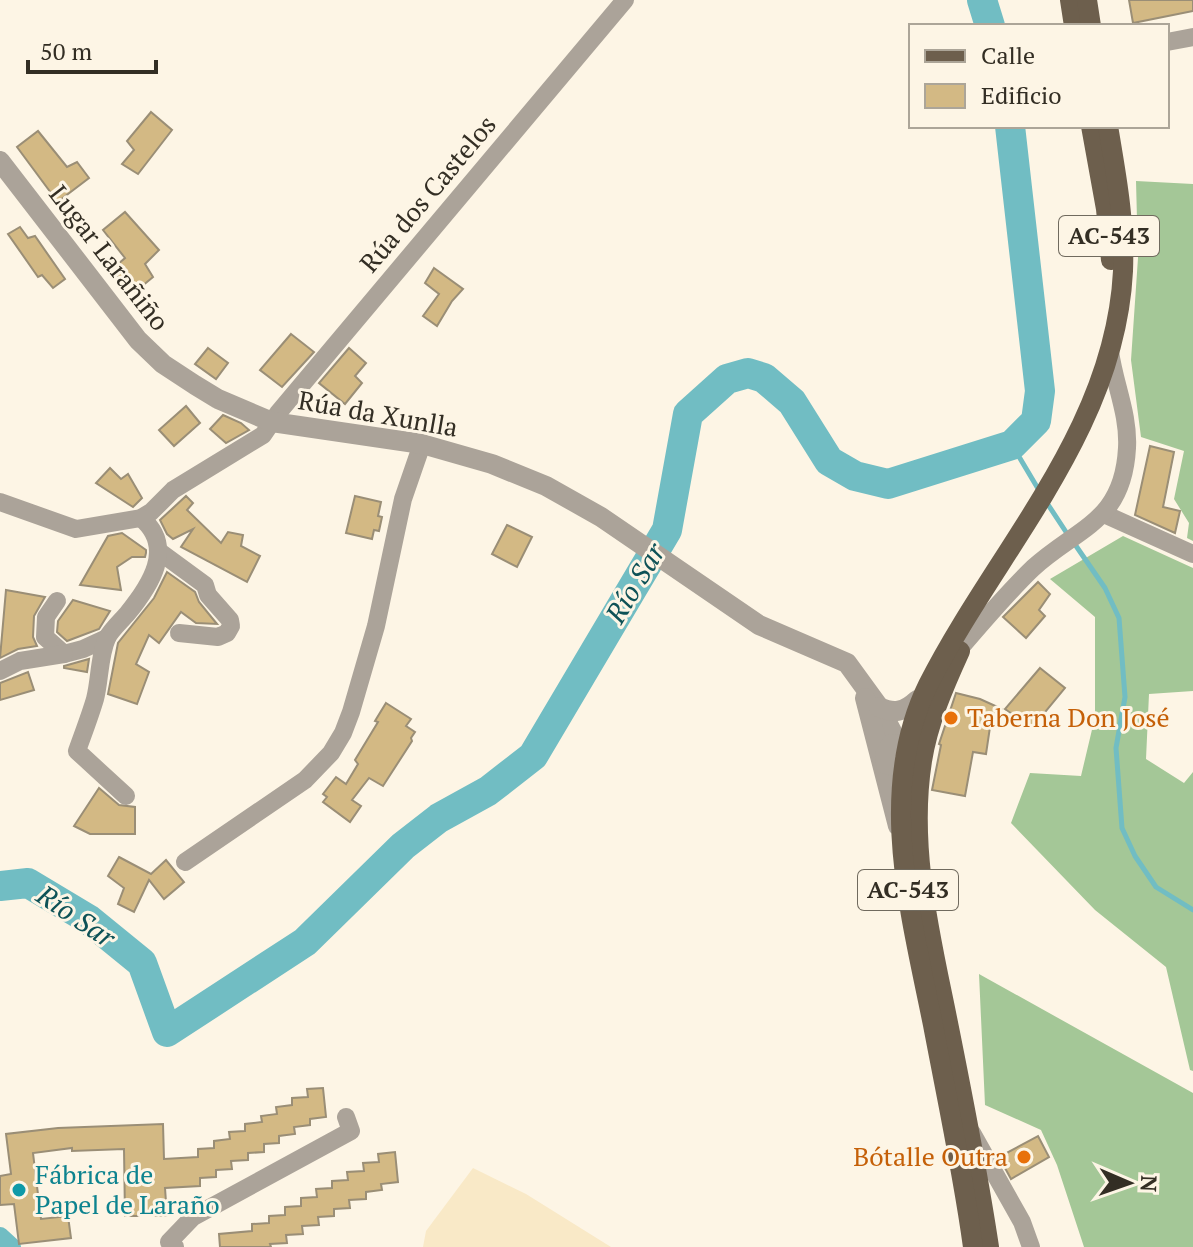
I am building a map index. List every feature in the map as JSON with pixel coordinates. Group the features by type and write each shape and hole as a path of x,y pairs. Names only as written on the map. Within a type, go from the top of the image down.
{"main road":[{"path":"1070,0 1074,24"},
{"path":"1087,0 1091,24"},
{"name":"AC-543","path":"1091,128 1110,245 1109,348"},
{"name":"AC-543","path":"973,1247 913,919 903,845 896,751 932,677 1066,456 1096,393 1121,288 1123,240 1120,194 1108,128"},
{"name":"AC-543","path":"989,1247 928,918 918,845 920,778 930,729 958,654 1008,555"}],"street":[{"name":"Rúa dos Castelos","path":"272,422 625,0"},
{"path":"1169,42 1193,37"},
{"name":"Lugar Larañiño","path":"0,161 125,324 152,354 180,376 218,399 272,422"},
{"path":"896,751 930,705 958,654 1014,587 1041,561 1104,514 1119,482 1127,451 1126,420 1109,348"},
{"name":"Rúa da Xunlla","path":"141,518 173,490 263,435 272,422 422,444 458,453 527,477 584,507 770,631 840,659 852,668 863,686 896,751"},
{"path":"185,862 305,780 331,753 343,733 376,626 403,499 422,444"},
{"path":"0,502 76,529 141,518 150,526 160,552 158,564 131,608 107,638 64,654 20,661 0,671"},
{"path":"1104,514 1193,554"},
{"path":"160,552 205,585 208,595 230,620 227,633 218,637 179,633"},
{"path":"57,601 46,617 45,637 64,654"},
{"path":"107,638 95,698 77,751 126,796"},
{"path":"928,918 910,845 910,784 896,751 917,700 932,677"},
{"name":"Rúa da Xunlla","path":"863,686 879,707 896,751 889,791 903,845"},
{"path":"879,707 901,711 917,700"},
{"path":"175,1247 169,1242 193,1217 351,1131 346,1117"},
{"path":"967,1121 1022,1222 1031,1247"}],"shaded area":[{"path":"473,1168 526,1194 611,1247 423,1247 426,1231"}],"green space":[{"path":"1136,181 1193,184 1193,541 1187,538 1189,523 1174,499 1184,451 1141,437 1131,360 1138,258"},
{"path":"1123,536 1193,568 1193,691 1149,694 1146,759 1184,783 1193,772 1193,1071 1190,1070 1166,967 1095,910 1011,823 1030,773 1081,776 1095,717 1095,617 1050,579"},
{"path":"979,974 1193,1093 1193,1247 1084,1247 1057,1165 1041,1130 985,1105"}],"building":[{"path":"1129,0 1193,0 1193,11 1133,23"},
{"path":"151,112 172,130 138,174 122,164 134,150 127,141"},
{"path":"38,131 67,167 77,162 89,178 55,204 51,193 17,147"},
{"path":"125,212 159,250 145,264 153,277 135,292 111,270 125,258 103,230"},
{"path":"20,227 28,238 35,236 65,279 53,288 42,275 38,277 8,234"},
{"path":"434,268 463,289 437,326 423,316 439,294 425,283"},
{"path":"291,334 314,352 282,387 260,370"},
{"path":"208,348 228,363 216,379 195,364"},
{"path":"349,348 366,363 355,376 362,383 345,404 319,383"},
{"path":"186,406 200,423 174,446 159,430"},
{"path":"223,415 249,430 226,443 210,429"},
{"path":"1150,446 1174,452 1163,507 1180,511 1175,533 1135,515"},
{"path":"110,468 121,479 128,474 142,498 133,507 96,483"},
{"path":"186,496 193,503 187,510 221,543 228,532 243,535 241,546 260,556 247,582 181,547 193,529 173,539 167,534 160,520"},
{"path":"355,496 381,502 379,531 374,530 372,539 346,533"},
{"path":"507,525 532,537 517,567 492,554"},
{"path":"122,533 146,553 145,557 132,557 117,567 121,590 80,585 108,536"},
{"path":"167,572 195,592 217,624 196,623 181,612 159,643 149,635 136,664 149,672 137,704 108,694 118,643 154,598"},
{"path":"1038,582 1050,594 1039,610 1045,616 1026,638 1003,617"},
{"path":"6,590 45,597 34,616 33,637 37,646 18,649 0,658"},
{"path":"73,600 110,611 99,629 67,641 57,632 58,621"},
{"path":"89,659 87,672 64,668 64,666"},
{"path":"1040,668 1065,688 1032,728 1005,709"},
{"path":"28,672 34,690 0,700 0,683"},
{"path":"956,693 1002,709 990,727 986,754 973,752 965,796 932,790 939,744"},
{"path":"386,703 411,719 406,726 415,732 383,786 369,778 352,800 361,806 350,822 323,802 327,797 323,794 336,777 346,784 358,764 355,760"},
{"path":"99,788 119,805 135,807 135,834 90,834 74,826"},
{"path":"119,857 151,874 166,860 184,882 164,899 149,880 134,912 118,904 124,888 108,876"},
{"name":"Fábrica de Papel de Laraño","path":"323,1088 326,1117 310,1119 310,1125 294,1127 295,1134 279,1136 279,1143 264,1144 264,1152 248,1153 248,1160 231,1161 232,1169 216,1170 216,1177 200,1178 200,1186 165,1188 167,1216 125,1216 124,1149 72,1151 72,1148 33,1153 41,1219 68,1216 71,1238 19,1244 14,1204 0,1205 0,1176 11,1174 6,1134 58,1128 163,1124 164,1159 198,1157 198,1149 214,1148 214,1141 230,1139 229,1132 245,1131 245,1124 262,1122 261,1116 277,1114 276,1107 292,1105 292,1098 308,1097 307,1089"},
{"name":"Bótalle Outra","path":"1038,1136 1049,1157 1011,1179 999,1157"},
{"path":"395,1152 398,1182 381,1184 382,1190 366,1192 366,1199 349,1200 350,1208 334,1209 334,1216 318,1217 319,1225 302,1226 303,1234 286,1235 287,1243 270,1244 271,1247 220,1247 219,1234 252,1231 252,1224 269,1223 269,1216 285,1215 285,1207 301,1206 301,1198 317,1197 316,1189 332,1188 332,1181 348,1180 347,1172 364,1171 363,1163 379,1162 378,1154"}],"waterway":[{"name":"Río Sar","path":"982,0 989,24"},
{"name":"Río Sar","path":"0,886 28,883 88,919 142,963 167,1032 305,942 403,846 439,818 488,791 533,756 667,530 688,414 727,379 748,373 764,378 792,402 829,461 855,476 888,484 1012,445 1036,421 1040,391 1010,128"},
{"path":"1012,445 1040,492"},
{"path":"1045,500 1068,535"},
{"path":"1074,543 1105,588 1119,618 1125,697 1116,748 1122,828 1135,856 1156,887 1193,910"},
{"path":"0,1236 12,1247"}],"place":[{"name":"Taberna Don José","path":"951,718"},
{"name":"Bótalle Outra","path":"1024,1157"},
{"name":"Fábrica de Papel de Laraño","path":"19,1190"}]}
